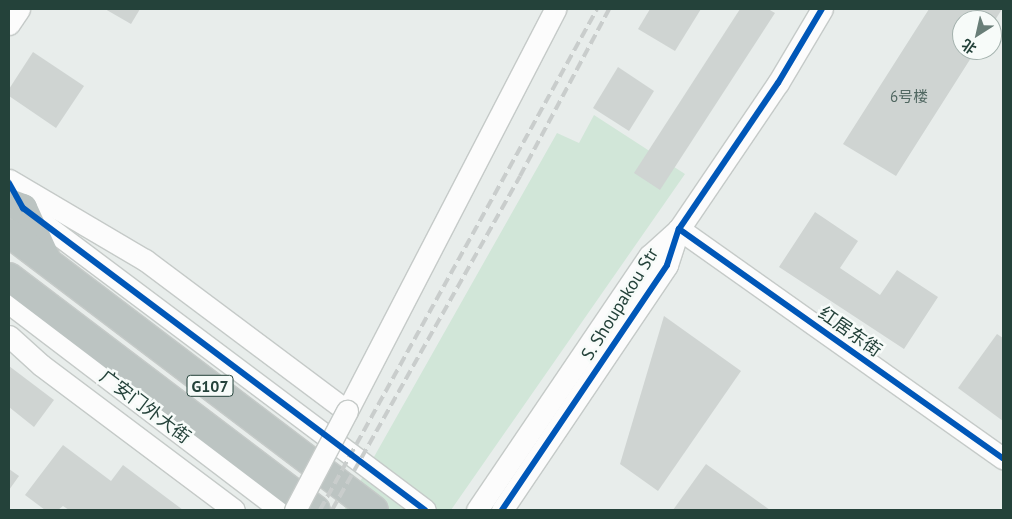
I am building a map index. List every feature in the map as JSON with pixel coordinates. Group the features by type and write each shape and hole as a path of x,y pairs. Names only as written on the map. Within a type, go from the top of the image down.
{"highway":[{"path":"16,206 47,263"},
{"name":"G107","path":"9,233 374,510"},
{"name":"G107","path":"9,277 316,510"}],"street":[{"path":"9,24 19,9"},
{"path":"295,510 554,9"},
{"name":"S. Shoupakou Str","path":"478,510 649,256 679,229 778,83 822,9"},
{"path":"9,181 145,260 347,411"},
{"path":"9,181 16,206 425,510"},
{"name":"S. Shoupakou Str","path":"502,510 666,265 679,229"},
{"name":"红居东街","path":"679,229 1003,458"},
{"name":"广安门外大街","path":"9,303 281,510"},
{"path":"9,336 41,365 234,510"}],"green space":[{"path":"594,115 685,174 451,510 344,510 557,133 579,143"}],"building":[{"path":"105,9 140,9 131,24"},
{"path":"650,9 701,9 675,51 638,29"},
{"path":"740,9 768,9 775,13 660,190 634,173"},
{"path":"929,9 1002,9 952,10 952,60 970,60 896,176 843,144"},
{"path":"33,52 84,86 56,128 9,96 9,89"},
{"path":"618,67 654,91 629,131 593,108"},
{"path":"815,212 858,241 840,268 880,295 897,270 938,297 904,349 779,267"},
{"path":"664,316 741,371 658,491 620,464"},
{"path":"997,334 1003,338 1003,421 958,388"},
{"path":"9,366 54,400 34,427 9,407"},
{"path":"63,445 111,481 123,465 183,510 69,510 63,506 58,510 45,510 25,495"},
{"path":"706,464 770,510 673,510"},
{"path":"9,469 19,476 9,490"}],"railway":[{"path":"320,510 597,9"},
{"path":"332,510 520,176 609,9"}],"cycle path":[{"path":"502,510 667,265 679,229 778,83 822,9"},
{"path":"9,183 23,208 425,510"},
{"path":"679,229 1003,458"}]}
